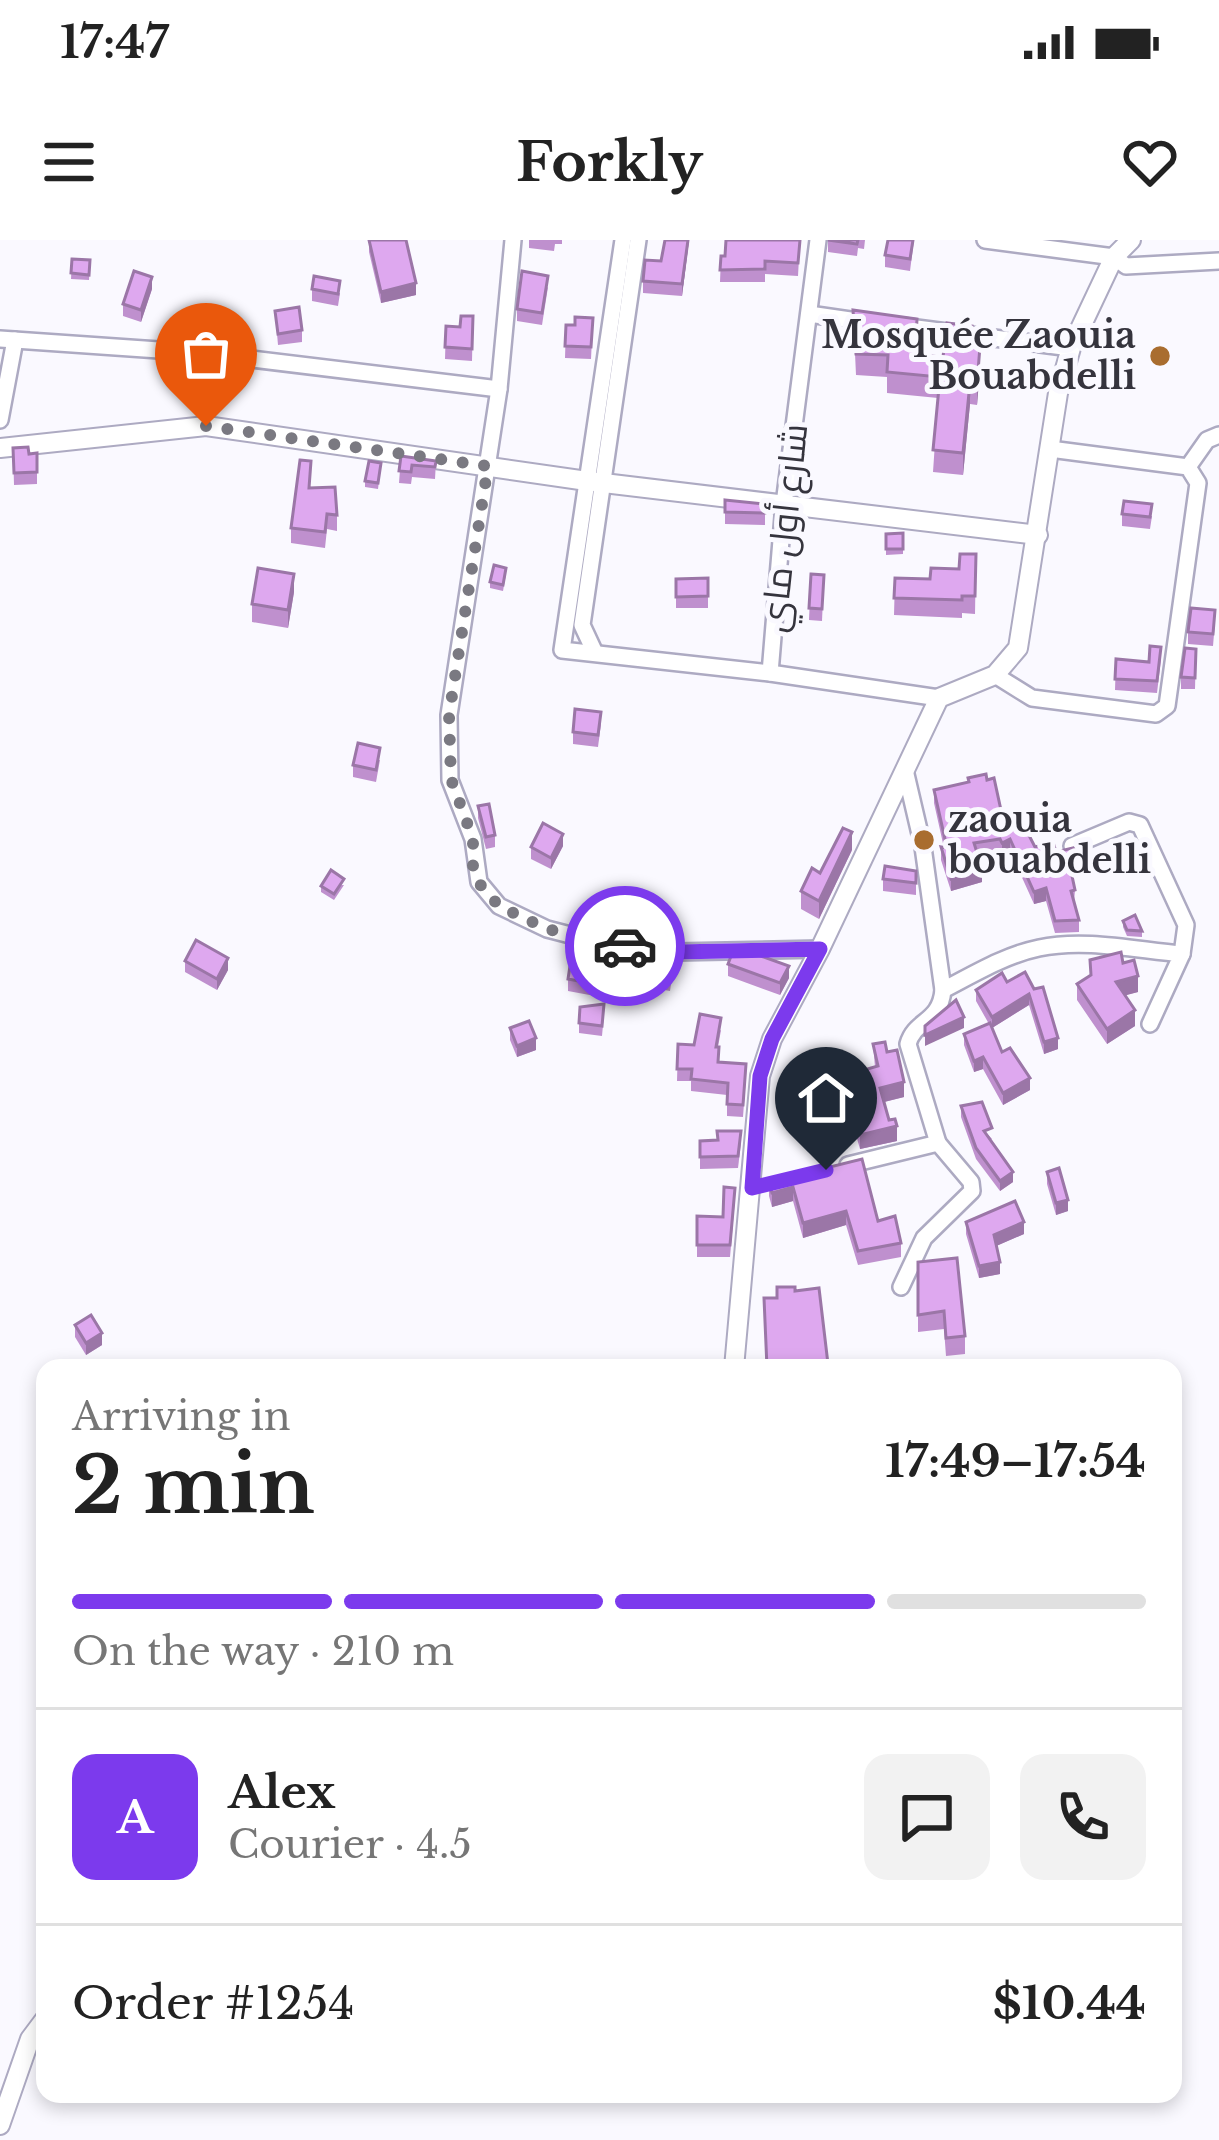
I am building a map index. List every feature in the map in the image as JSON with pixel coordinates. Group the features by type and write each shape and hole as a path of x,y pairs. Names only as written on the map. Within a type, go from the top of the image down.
{"street":[{"path":"513,240 499,389 449,715 451,779 473,839 478,882 499,906 514,914 547,929 605,944 676,952 820,949"},
{"path":"595,653 582,625 623,240"},
{"path":"638,240 562,650 939,698 995,675 1018,648 1058,393 1071,348 1114,257 1131,240"},
{"name":"شارع أول ماي","path":"770,673 784,504 818,240"},
{"path":"985,240 1114,257 1126,266 1219,261"},
{"path":"809,314 1071,348"},
{"path":"0,420 8,339 202,353 499,389"},
{"path":"0,448 206,426 595,482 1038,535"},
{"path":"1188,467 1207,440 1219,435"},
{"path":"1050,449 1188,467"},
{"path":"995,675 1031,698 1156,714 1164,710 1198,483 1188,467"},
{"path":"735,1359 760,1076 772,1039 939,698"},
{"path":"901,1287 924,1238 972,1191 971,1182 938,1144 908,1044 910,1035 938,1012 943,990 923,847 905,770"},
{"path":"1072,846 1129,822 1140,825 1186,926 1182,954 1150,1024"},
{"path":"943,990 1008,957 1041,947 1094,946 1182,954"},
{"path":"835,1168 938,1144"},
{"path":"752,1188 772,1183"},
{"path":"0,2125 36,2031"}],"building":[{"path":"369,240 406,240 416,283 381,292"},
{"path":"665,240 688,240 682,284 643,281 645,260 661,261"},
{"path":"726,240 800,240 798,263 765,261 765,269 720,270"},
{"path":"888,240 913,240 910,259 885,255"},
{"path":"72,259 90,260 89,275 71,273"},
{"path":"134,271 152,277 141,310 123,304"},
{"path":"522,271 548,276 542,313 517,309"},
{"path":"314,276 340,281 338,294 312,289"},
{"path":"299,307 302,330 278,334 275,311"},
{"path":"853,310 917,319 915,355 943,357 947,323 972,326 970,345 980,346 977,384 970,383 963,453 933,450 940,377 887,372 888,355 856,354"},
{"path":"461,316 473,316 472,349 445,347 446,326 460,327"},
{"path":"575,317 593,318 591,347 565,346 566,325 575,325"},
{"path":"28,447 29,454 37,453 37,472 14,473 13,448"},
{"path":"401,456 436,461 435,467 412,465 411,472 399,471"},
{"path":"300,460 311,461 309,488 335,487 337,515 327,514 325,532 291,528"},
{"path":"369,461 381,463 378,483 365,481"},
{"path":"725,500 765,504 765,513 725,512"},
{"path":"1124,501 1152,504 1150,517 1122,514"},
{"path":"903,533 903,549 886,549 886,534"},
{"path":"960,554 976,554 975,596 962,596 962,600 894,598 895,578 930,579 931,568 959,569"},
{"path":"494,565 506,568 503,585 490,582"},
{"path":"258,568 294,574 288,610 252,604"},
{"path":"811,574 824,575 822,609 809,608"},
{"path":"708,578 708,596 676,597 676,579"},
{"path":"1191,608 1215,610 1213,634 1188,632"},
{"path":"1150,646 1161,647 1157,681 1115,679 1116,659 1149,662"},
{"path":"1185,648 1196,649 1195,678 1181,677"},
{"path":"575,709 601,712 598,735 573,732"},
{"path":"358,743 380,748 376,770 353,765"},
{"path":"986,774 987,780 994,778 1004,824 1019,816 1035,847 1053,842 1056,852 1081,846 1084,858 1069,862 1079,920 1055,921 1046,888 1034,892 1010,839 974,843 982,869 951,879 941,847 947,848 934,790"},
{"path":"489,804 495,835 486,837 478,806"},
{"path":"543,823 563,834 551,858 531,847"},
{"path":"843,828 852,832 819,901 801,891 812,868 820,873"},
{"path":"885,866 916,871 916,883 883,879"},
{"path":"331,870 344,879 334,894 321,886"},
{"path":"1135,915 1142,931 1127,930 1123,921"},
{"path":"196,940 228,958 217,979 185,961"},
{"path":"647,949 674,952 670,979 643,975"},
{"path":"733,951 747,951 789,966 780,983 728,964"},
{"path":"1121,952 1123,963 1134,960 1138,976 1116,982 1135,1010 1107,1029 1077,984 1091,975 1090,960"},
{"path":"570,966 613,974 611,987 568,979"},
{"path":"1025,972 1034,989 1043,987 1058,1038 1044,1042 1029,994 992,1017 976,990 1002,973 1007,982"},
{"path":"956,1000 964,1017 925,1035 925,1026"},
{"path":"604,1004 602,1026 579,1023 580,1007"},
{"path":"700,1014 721,1018 718,1062 746,1064 743,1105 727,1104 728,1083 691,1079 692,1069 677,1069 678,1044 694,1045"},
{"path":"529,1021 536,1038 517,1046 510,1028"},
{"path":"990,1023 1002,1052 1010,1048 1030,1078 1003,1093 983,1057 974,1061 964,1034"},
{"path":"885,1042 887,1052 897,1050 904,1082 880,1088 889,1120 895,1119 897,1126 860,1135 843,1076 878,1066 873,1044"},
{"path":"982,1102 992,1128 984,1131 1013,1172 1000,1181 976,1148 961,1106"},
{"path":"717,1131 741,1131 738,1156 700,1157 700,1141 718,1140"},
{"path":"862,1159 878,1221 895,1216 901,1243 858,1251 846,1211 803,1223 793,1187 772,1193 769,1182"},
{"path":"1059,1168 1068,1200 1056,1203 1047,1172"},
{"path":"724,1187 735,1188 730,1245 697,1245 697,1216 723,1217"},
{"path":"1015,1201 1024,1222 994,1235 1000,1262 979,1266 966,1222"},
{"path":"957,1258 965,1336 946,1338 944,1311 918,1315 918,1262"},
{"path":"777,1287 819,1288 827,1359 767,1359 764,1298 777,1298"},
{"path":"91,1315 102,1333 86,1343 75,1325"}],"way so far":[{"path":"206,426 488,466 449,715 451,779 473,839 473,866 478,882 499,906 547,929 625,946"}],"place":[{"name":"Mosquée Zaouia Bouabdelli","path":"1160,356"},
{"name":"zaouia bouabdelli","path":"924,840"}],"route":[{"path":"625,946 676,952 820,949 772,1039 760,1076 752,1188 826,1170"}]}
